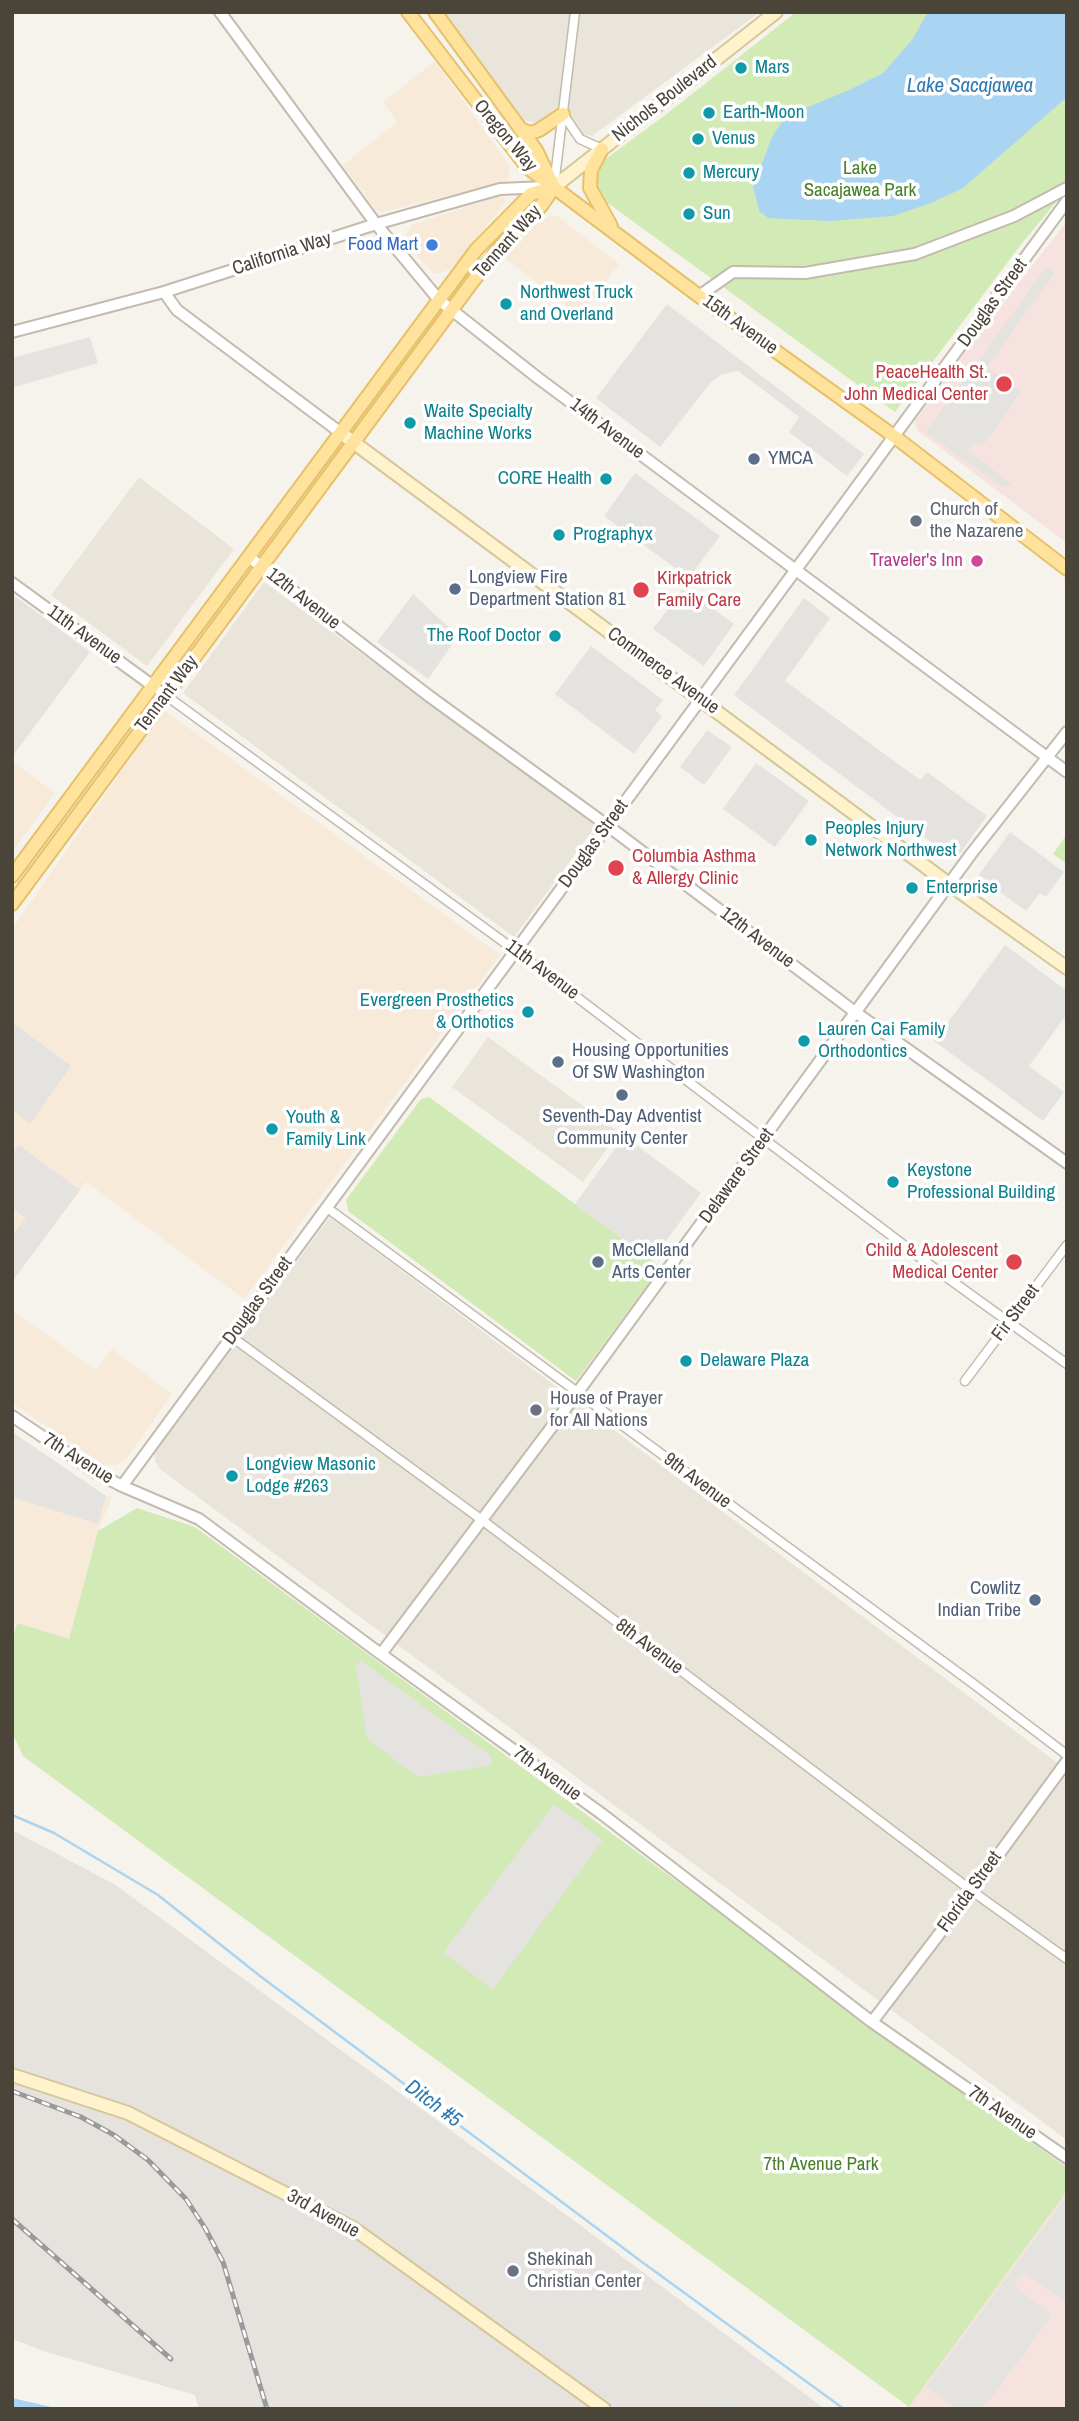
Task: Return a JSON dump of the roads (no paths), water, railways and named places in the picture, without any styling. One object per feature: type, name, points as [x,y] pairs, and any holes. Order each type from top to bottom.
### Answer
[{"type":"main road","name":"Oregon Way","points":[[408,12],[527,167],[554,187]]},
{"type":"main road","name":"Oregon Way","points":[[435,12],[536,150],[554,187]]},
{"type":"main road","name":"Nichols Boulevard","points":[[554,187],[776,12]]},
{"type":"main road","points":[[520,129],[531,133],[563,114]]},
{"type":"main road","points":[[601,149],[591,170],[590,188],[615,232]]},
{"type":"main road","name":"15th Avenue","points":[[554,187],[699,296],[895,436],[1067,569]]},
{"type":"main road","name":"Tennant Way","points":[[12,876],[476,250],[531,194],[554,187]]},
{"type":"main road","name":"Tennant Way","points":[[12,904],[494,254],[541,206],[554,187]]},
{"type":"main road","name":"Commerce Avenue","points":[[341,433],[949,884],[1067,968]]},
{"type":"main road","name":"3rd Avenue","points":[[12,2075],[128,2113],[353,2228],[604,2409]]},
{"type":"street","name":"14th Avenue","points":[[220,12],[376,224],[439,300],[521,365],[1067,772]]},
{"type":"street","points":[[554,187],[575,12]]},
{"type":"street","points":[[563,114],[580,139],[601,149]]},
{"type":"street","name":"California Way","points":[[12,332],[164,292],[376,224],[500,188],[554,187]]},
{"type":"street","points":[[699,296],[733,272],[805,273],[915,254],[1014,216],[1067,188]]},
{"type":"street","name":"Douglas Street","points":[[122,1486],[1067,201]]},
{"type":"street","name":"Commerce Avenue","points":[[164,292],[177,310],[341,433]]},
{"type":"street","name":"12th Avenue","points":[[249,557],[429,695],[855,1012],[1067,1163]]},
{"type":"street","name":"11th Avenue","points":[[12,583],[516,951],[938,1270],[1067,1364]]},
{"type":"street","name":"Delaware Street","points":[[381,1654],[578,1392],[949,884],[1067,732]]},
{"type":"street","name":"9th Avenue","points":[[327,1207],[1067,1755]]},
{"type":"street","name":"Fir Street","points":[[965,1381],[1067,1245]]},
{"type":"street","name":"8th Avenue","points":[[232,1337],[482,1520],[972,1891],[1067,1959]]},
{"type":"street","name":"7th Avenue","points":[[12,1416],[94,1472],[199,1519],[602,1814],[872,2022],[1067,2158]]},
{"type":"street","name":"Florida Street","points":[[872,2022],[1067,1761]]},
{"type":"water","name":"Lake Sacajawea","points":[[928,12],[1067,12],[1067,97],[963,188],[931,203],[893,216],[829,221],[768,218],[760,213],[753,187],[772,137],[786,116],[883,73],[912,40]]},
{"type":"water","points":[[12,2398],[60,2409],[12,2409]]},
{"type":"waterway","name":"Ditch #5","points":[[12,1815],[54,1833],[158,1895],[260,1976],[642,2262],[844,2409]]},
{"type":"railway","points":[[12,2091],[81,2117],[114,2135],[148,2160],[186,2199],[223,2262],[267,2409]]},
{"type":"railway","points":[[12,2219],[171,2359]]},
{"type":"place","name":"Mars","points":[[741,68]]},
{"type":"place","name":"Earth-Moon","points":[[709,113]]},
{"type":"place","name":"Venus","points":[[698,139]]},
{"type":"place","name":"Mercury","points":[[689,173]]},
{"type":"place","name":"Sun","points":[[689,214]]},
{"type":"place","name":"Food Mart","points":[[432,245]]},
{"type":"place","name":"Northwest Truck and Overland","points":[[506,304]]},
{"type":"place","name":"PeaceHealth St. John Medical Center","points":[[1004,384]]},
{"type":"place","name":"Waite Specialty Machine Works","points":[[410,423]]},
{"type":"place","name":"YMCA","points":[[754,459]]},
{"type":"place","name":"CORE Health","points":[[606,479]]},
{"type":"place","name":"Church of the Nazarene","points":[[916,521]]},
{"type":"place","name":"Prographyx","points":[[559,535]]},
{"type":"place","name":"Traveler's Inn","points":[[977,561]]},
{"type":"place","name":"Longview Fire Department Station 81","points":[[455,589]]},
{"type":"place","name":"Kirkpatrick Family Care","points":[[641,590]]},
{"type":"place","name":"The Roof Doctor","points":[[555,636]]},
{"type":"place","name":"Peoples Injury Network Northwest","points":[[811,840]]},
{"type":"place","name":"Columbia Asthma & Allergy Clinic","points":[[616,868]]},
{"type":"place","name":"Enterprise","points":[[912,888]]},
{"type":"place","name":"Evergreen Prosthetics & Orthotics","points":[[528,1012]]},
{"type":"place","name":"Lauren Cai Family Orthodontics","points":[[804,1041]]},
{"type":"place","name":"Housing Opportunities Of SW Washington","points":[[558,1062]]},
{"type":"place","name":"Seventh-Day Adventist Community Center","points":[[622,1095]]},
{"type":"place","name":"Youth & Family Link","points":[[272,1129]]},
{"type":"place","name":"Keystone Professional Building","points":[[893,1182]]},
{"type":"place","name":"McClelland Arts Center","points":[[598,1262]]},
{"type":"place","name":"Child & Adolescent Medical Center","points":[[1014,1262]]},
{"type":"place","name":"Delaware Plaza","points":[[686,1361]]},
{"type":"place","name":"House of Prayer for All Nations","points":[[536,1410]]},
{"type":"place","name":"Longview Masonic Lodge #263","points":[[232,1476]]},
{"type":"place","name":"Cowlitz Indian Tribe","points":[[1035,1600]]},
{"type":"place","name":"Shekinah Christian Center","points":[[513,2271]]},
{"type":"park label","name":"Lake Sacajawea Park","points":[[860,180]]},
{"type":"park label","name":"7th Avenue Park","points":[[821,2165]]}]
